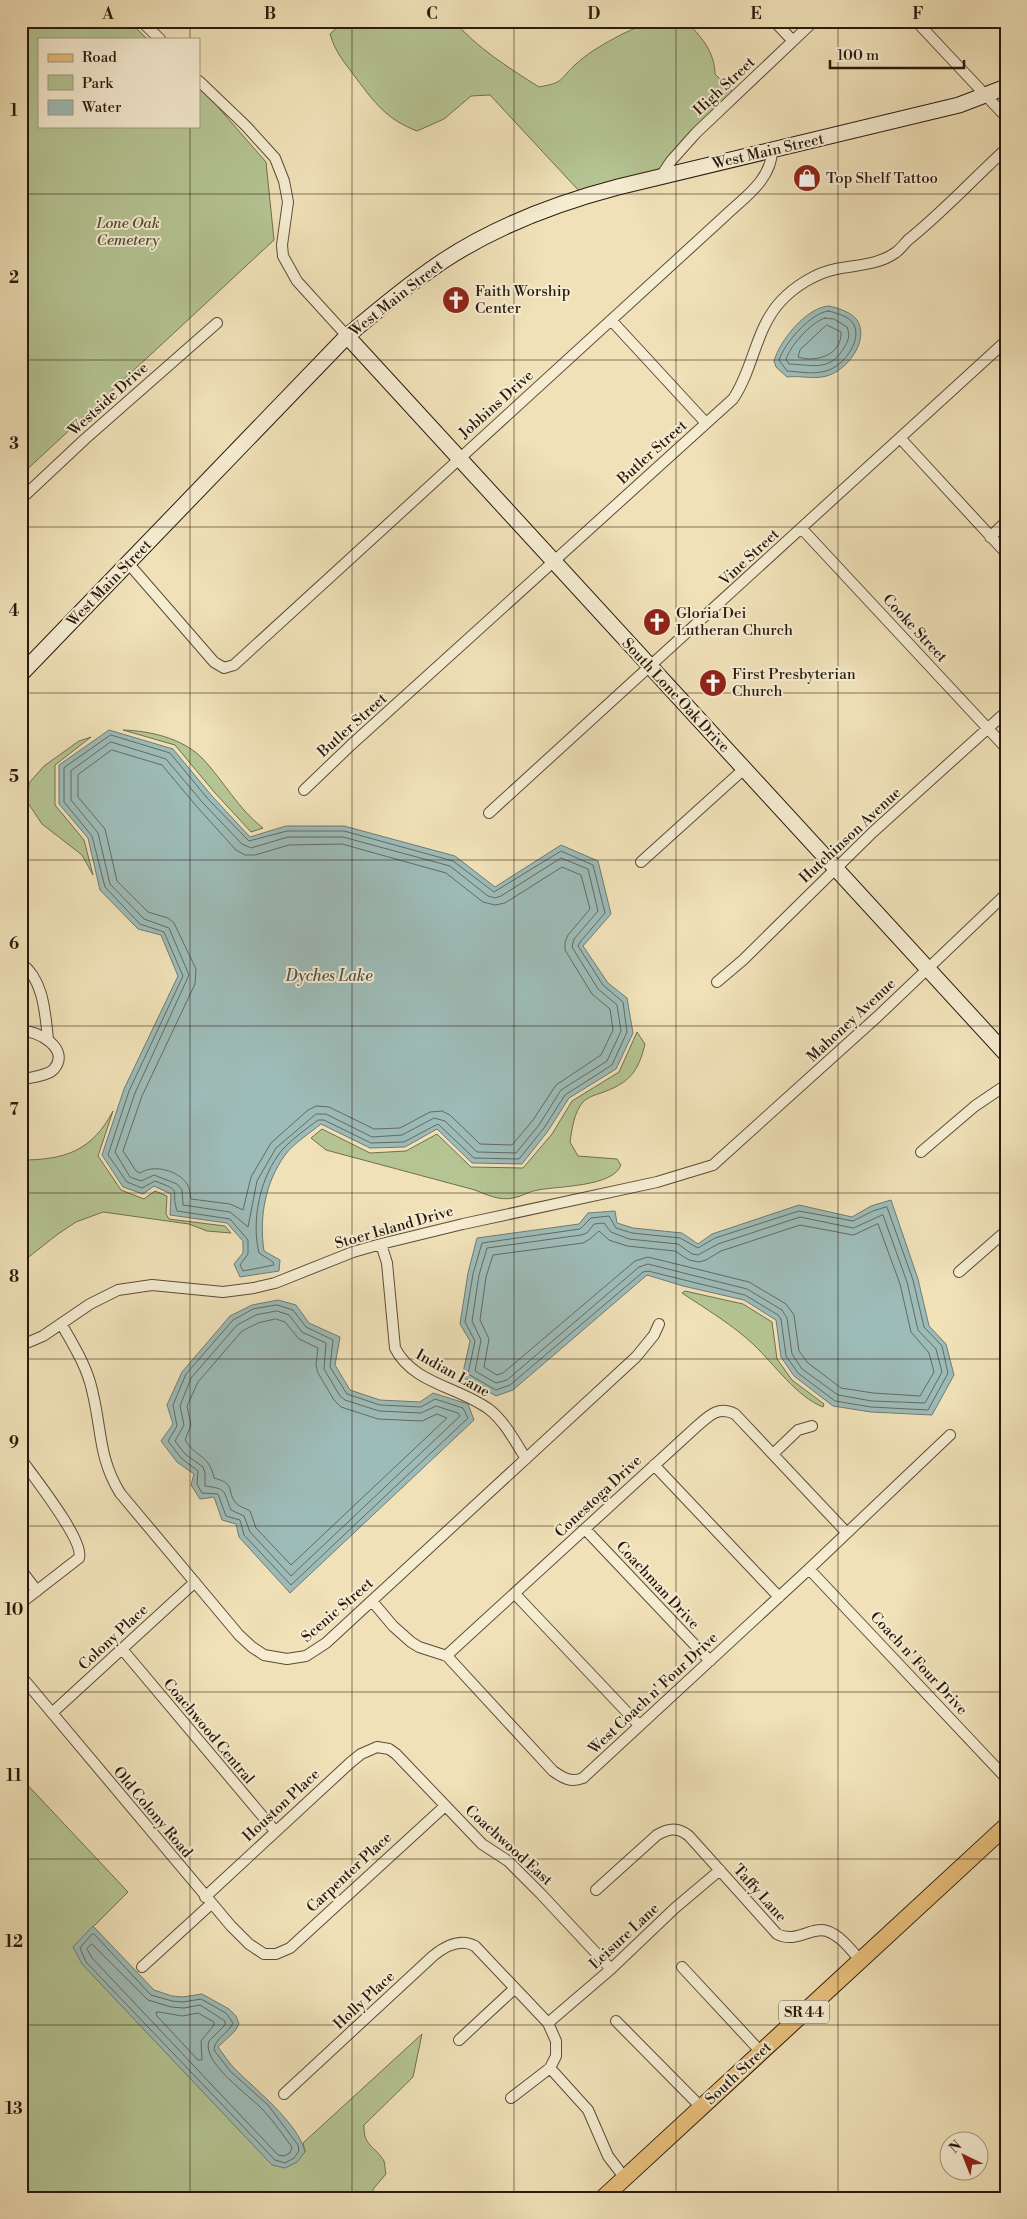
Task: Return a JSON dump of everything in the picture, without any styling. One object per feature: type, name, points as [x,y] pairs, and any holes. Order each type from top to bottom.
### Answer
[{"type":"main road","name":"West Main Street","points":[[21,674],[347,336],[391,298],[444,260],[491,234],[544,210],[575,199],[661,176],[959,104],[1006,87]]},
{"type":"main road","name":"South Lone Oak Drive","points":[[347,336],[1006,1054]]},
{"type":"main road","name":"South Street","points":[[607,2196],[624,2178],[1006,1826]]},
{"type":"street","points":[[141,21],[159,38]]},
{"type":"street","points":[[774,21],[793,41]]},
{"type":"street","name":"High Street","points":[[661,176],[671,161],[696,133],[814,21]]},
{"type":"street","points":[[916,21],[1006,117]]},
{"type":"street","points":[[200,81],[246,126],[275,158],[284,181],[288,202],[282,245],[284,256],[297,281],[347,336]]},
{"type":"street","name":"Butler Street","points":[[304,790],[358,738],[734,399],[739,392],[763,328],[774,309],[783,299],[794,289],[822,274],[835,269],[874,262],[897,252],[1006,149]]},
{"type":"street","name":"Jobbins Drive","points":[[128,563],[214,662],[224,668],[234,665],[764,179],[772,158],[772,150]]},
{"type":"street","points":[[611,320],[706,424]]},
{"type":"street","name":"Westside Drive","points":[[21,499],[169,364],[217,323]]},
{"type":"street","name":"Vine Street","points":[[489,813],[1006,342]]},
{"type":"street","points":[[901,439],[1006,553]]},
{"type":"street","points":[[990,537],[1006,522]]},
{"type":"street","name":"Cooke Street","points":[[802,529],[1006,748]]},
{"type":"street","name":"Hutchinson Avenue","points":[[717,982],[743,960],[835,869],[1006,712]]},
{"type":"street","points":[[641,862],[744,769]]},
{"type":"street","name":"Mahoney Avenue","points":[[713,1165],[877,1017],[1006,894]]},
{"type":"street","points":[[21,964],[33,974],[37,981],[45,1014],[48,1039]]},
{"type":"street","points":[[21,1031],[32,1031],[48,1039],[55,1047],[57,1055],[56,1067],[50,1072],[21,1080]]},
{"type":"street","points":[[921,1152],[975,1106],[1006,1085]]},
{"type":"street","name":"Stoer Island Drive","points":[[21,1344],[29,1342],[62,1325],[90,1304],[107,1295],[129,1287],[152,1285],[223,1292],[254,1288],[275,1283],[353,1252],[381,1244],[463,1224],[657,1182],[713,1165]]},
{"type":"street","points":[[959,1272],[1006,1231]]},
{"type":"street","name":"Indian Lane","points":[[381,1244],[386,1263],[395,1348],[399,1358],[416,1372],[457,1391],[491,1411],[526,1459]]},
{"type":"street","name":"Scenic Street","points":[[62,1325],[77,1352],[89,1380],[95,1404],[102,1454],[112,1480],[120,1493],[239,1635],[264,1655],[281,1659],[296,1659],[316,1650],[526,1459],[636,1357],[654,1335],[659,1324]]},
{"type":"street","name":"Conestoga Drive","points":[[446,1656],[712,1413],[721,1410],[735,1414],[847,1533]]},
{"type":"street","points":[[773,1454],[798,1430],[812,1426]]},
{"type":"street","name":"West Coach n' Four Drive","points":[[372,1601],[393,1626],[411,1642],[446,1656],[554,1771],[564,1778],[572,1780],[583,1778],[639,1724],[809,1569],[950,1435]]},
{"type":"street","points":[[21,1459],[70,1528],[79,1548],[79,1558],[21,1603]]},
{"type":"street","points":[[654,1465],[779,1597]]},
{"type":"street","name":"Coachman Drive","points":[[585,1529],[710,1661]]},
{"type":"street","name":"Coach n' Four Drive","points":[[809,1569],[1006,1778]]},
{"type":"street","points":[[21,1570],[37,1591]]},
{"type":"street","name":"Colony Place","points":[[52,1713],[195,1582]]},
{"type":"street","points":[[515,1594],[639,1724]]},
{"type":"street","name":"Coachwood Central","points":[[122,1649],[275,1832]]},
{"type":"street","name":"Old Colony Road","points":[[21,1676],[208,1900],[249,1944],[259,1952],[271,1954]]},
{"type":"street","name":"Houston Place","points":[[142,1967],[275,1832],[361,1754],[369,1749],[384,1747]]},
{"type":"street","name":"Coachwood East","points":[[384,1747],[396,1754],[411,1768],[482,1844],[508,1861],[611,1969]]},
{"type":"street","name":"Carpenter Place","points":[[271,1954],[290,1948],[445,1806]]},
{"type":"street","name":"Taffy Lane","points":[[596,1890],[657,1835],[673,1829],[689,1836],[777,1934],[790,1938],[813,1932],[829,1932],[837,1936],[860,1960]]},
{"type":"street","name":"Leisure Lane","points":[[548,2023],[611,1969],[675,1908],[720,1870]]},
{"type":"street","name":"Holly Place","points":[[284,2094],[433,1956],[451,1944],[472,1944],[514,1989]]},
{"type":"street","points":[[682,1967],[760,2052]]},
{"type":"street","points":[[459,2040],[514,1989],[548,2023],[553,2032],[557,2049],[556,2056],[550,2068],[511,2098]]},
{"type":"street","points":[[616,2021],[701,2107]]},
{"type":"street","points":[[550,2068],[588,2110],[608,2156],[624,2178]]},
{"type":"green space","name":"Lone Oak Cemetery","points":[[21,21],[129,21],[146,38],[38,38],[38,128],[200,128],[200,89],[266,162],[274,240],[21,475]]},
{"type":"green space","points":[[344,21],[454,21],[483,49],[539,87],[558,82],[583,58],[603,44],[626,32],[658,21],[685,21],[696,32],[710,52],[715,74],[738,97],[666,170],[580,192],[490,95],[471,96],[444,119],[417,131],[389,116],[369,95],[344,62],[335,46],[330,34]]},
{"type":"green space","points":[[123,730],[155,734],[185,745],[194,751],[210,767],[246,812],[263,828],[251,832],[175,745]]},
{"type":"green space","points":[[91,737],[55,765],[55,805],[84,840],[93,875],[82,855],[42,824],[28,803],[29,783],[44,766],[79,741]]},
{"type":"green space","points":[[637,1032],[645,1044],[639,1062],[631,1076],[619,1085],[585,1100],[577,1111],[574,1121],[570,1142],[578,1156],[617,1159],[621,1165],[616,1172],[596,1182],[535,1191],[508,1199],[498,1198],[475,1190],[326,1150],[311,1138],[322,1129],[370,1153],[406,1151],[437,1134],[471,1167],[523,1168],[552,1134],[572,1101],[619,1072]]},
{"type":"green space","points":[[113,1111],[98,1156],[121,1190],[144,1199],[155,1191],[167,1196],[166,1214],[169,1219],[225,1226],[231,1233],[207,1231],[189,1224],[103,1212],[76,1222],[21,1263],[21,1160],[51,1158],[76,1150],[96,1136]]},
{"type":"green space","points":[[685,1291],[743,1304],[772,1322],[777,1359],[792,1380],[824,1404],[823,1407],[804,1396],[754,1345],[682,1293]]},
{"type":"green space","points":[[21,1778],[128,1892],[73,1947],[305,2152],[303,2143],[422,2034],[413,2077],[364,2125],[365,2137],[384,2161],[386,2174],[374,2188],[369,2198],[21,2198]]},
{"type":"water","points":[[829,306],[848,313],[857,320],[861,335],[856,351],[845,365],[832,374],[821,377],[787,377],[776,367],[774,361],[782,344],[804,318],[812,312]]},
{"type":"water","name":"Dyches Lake","points":[[109,730],[173,749],[212,796],[250,837],[286,826],[344,826],[455,856],[495,887],[561,845],[598,861],[611,914],[583,946],[608,983],[627,998],[633,1033],[616,1069],[569,1098],[548,1131],[522,1164],[472,1163],[437,1129],[405,1147],[370,1148],[321,1124],[297,1142],[285,1155],[268,1189],[262,1226],[264,1251],[280,1260],[279,1271],[240,1277],[234,1264],[243,1253],[243,1241],[227,1223],[170,1215],[171,1194],[154,1186],[143,1194],[123,1187],[102,1155],[124,1089],[178,976],[161,935],[138,929],[100,890],[88,838],[59,804],[59,765]]},
{"type":"water","points":[[891,1200],[918,1279],[929,1326],[946,1344],[954,1375],[932,1415],[871,1412],[833,1406],[794,1376],[781,1357],[776,1320],[744,1300],[683,1286],[647,1275],[513,1390],[496,1396],[462,1377],[470,1341],[460,1324],[468,1273],[477,1238],[579,1224],[588,1213],[615,1211],[617,1223],[633,1228],[682,1233],[698,1244],[712,1234],[799,1205],[852,1217],[871,1206]]},
{"type":"water","points":[[278,1300],[296,1305],[309,1323],[340,1337],[335,1365],[350,1390],[380,1400],[420,1402],[433,1393],[468,1404],[474,1420],[290,1593],[239,1537],[236,1524],[222,1520],[214,1497],[200,1499],[191,1485],[194,1474],[177,1462],[161,1441],[173,1424],[167,1405],[182,1372],[230,1316],[252,1305]]},
{"type":"water","points":[[93,1926],[154,1990],[172,1996],[183,1997],[202,1994],[229,2009],[236,2016],[239,2024],[235,2031],[218,2047],[233,2067],[275,2108],[294,2130],[305,2152],[297,2162],[285,2168],[272,2165],[82,1964],[73,1947]]},
{"type":"place","name":"Top Shelf Tattoo","points":[[807,178]]},
{"type":"place","name":"Faith Worship Center","points":[[456,300]]},
{"type":"place","name":"Gloria Dei Lutheran Church","points":[[657,622]]},
{"type":"place","name":"First Presbyterian Church","points":[[713,683]]}]
